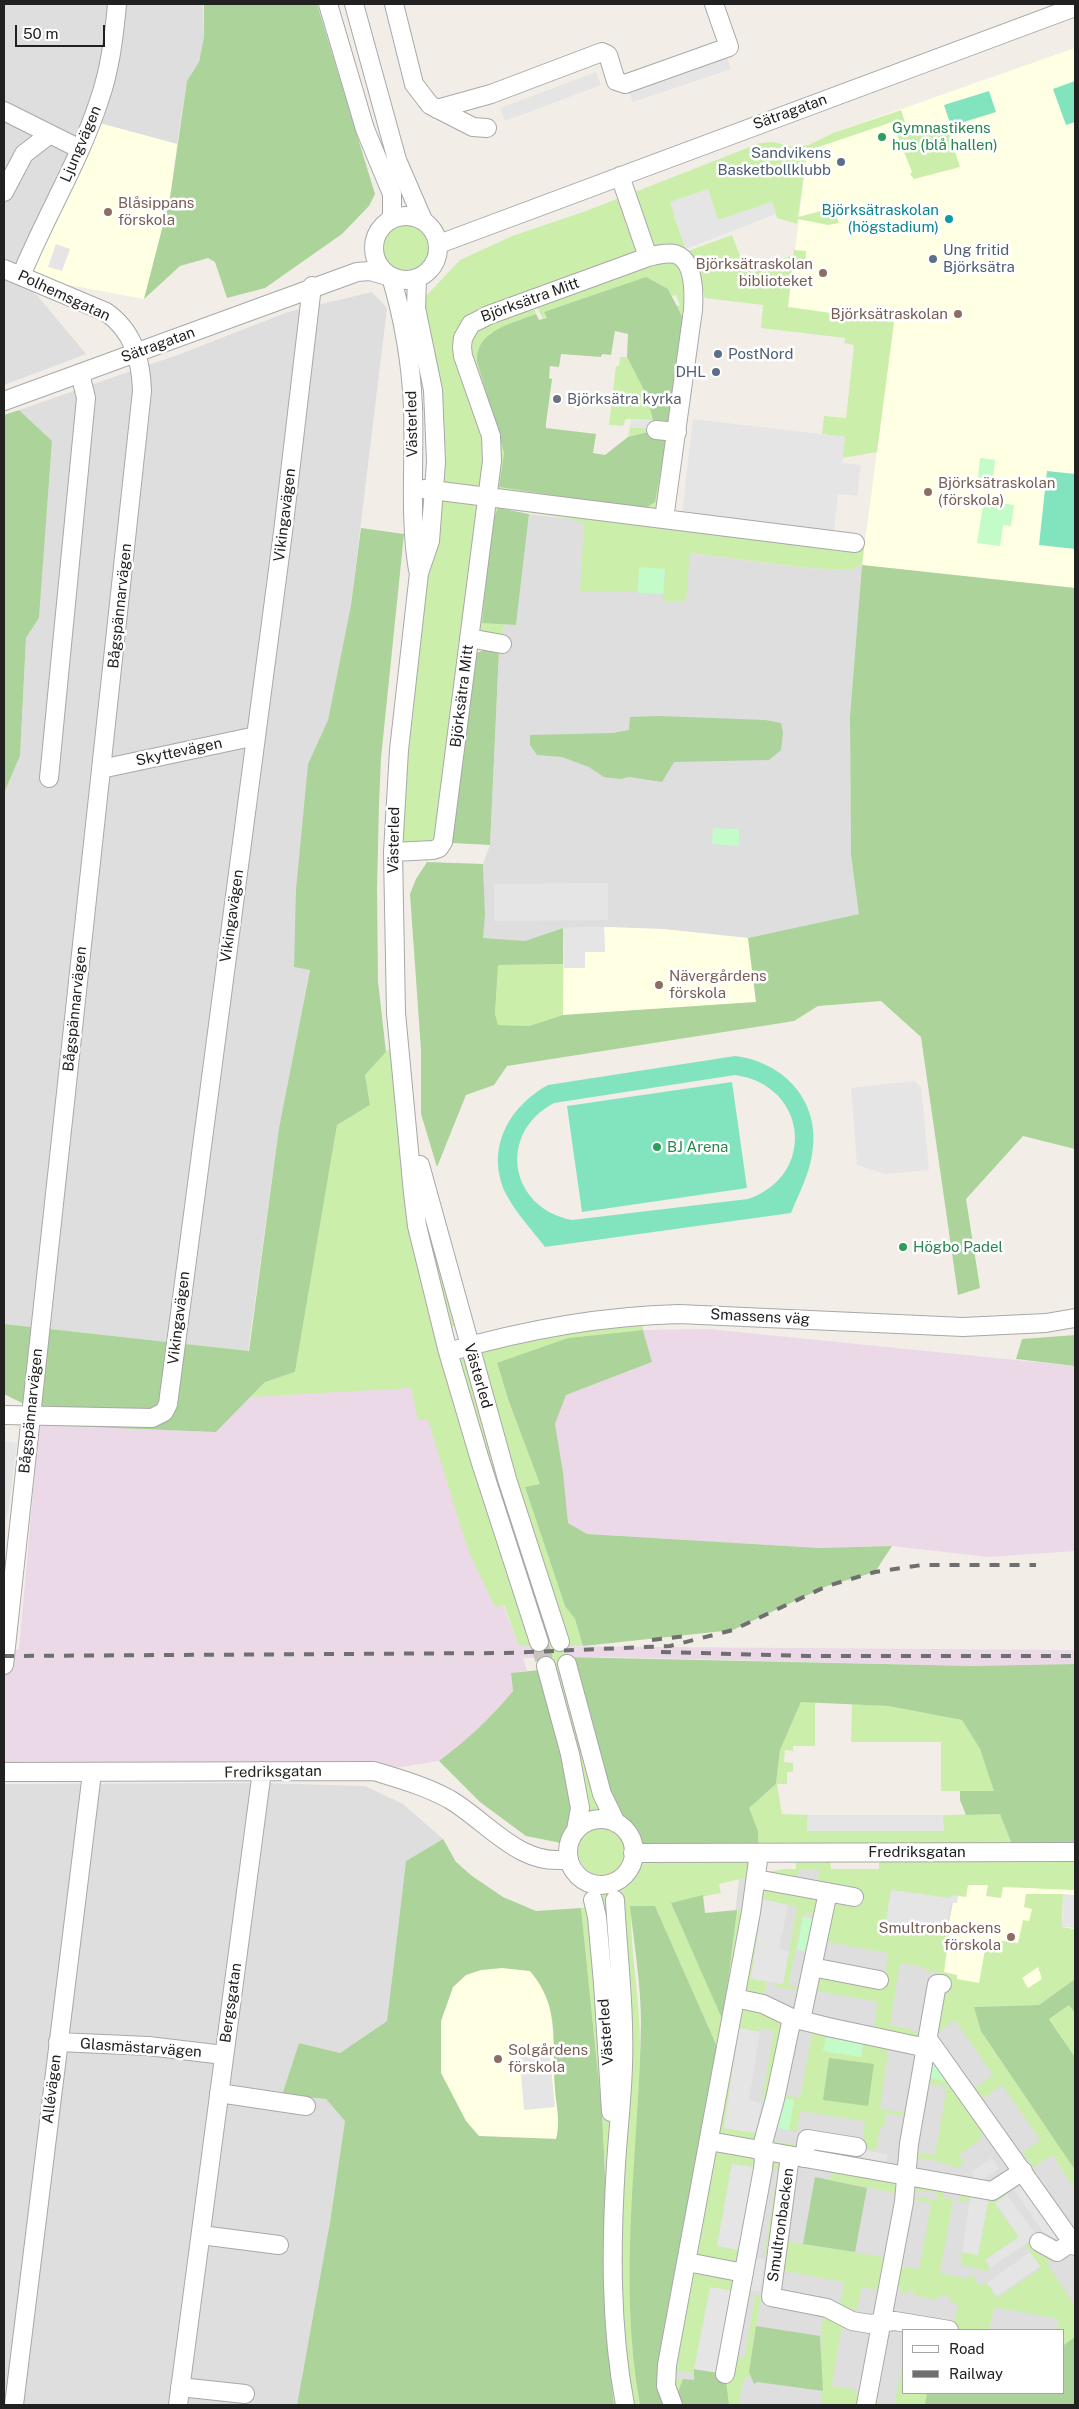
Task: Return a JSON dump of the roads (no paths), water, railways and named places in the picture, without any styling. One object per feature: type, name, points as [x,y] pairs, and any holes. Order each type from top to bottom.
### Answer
[{"type":"street","name":"Ljungvägen","points":[[21,276],[80,150],[99,101],[107,76],[117,4]]},
{"type":"street","points":[[328,4],[365,128],[392,194],[392,218]]},
{"type":"street","points":[[354,4],[397,160],[423,220]]},
{"type":"street","points":[[394,4],[414,84],[430,105],[474,127],[487,128]]},
{"type":"street","points":[[437,109],[491,94],[602,52],[608,55],[616,81],[624,84],[729,47],[714,4]]},
{"type":"street","name":"Sätragatan","points":[[438,250],[620,176],[1075,7]]},
{"type":"street","points":[[4,111],[80,150]]},
{"type":"street","points":[[4,192],[24,154],[50,134]]},
{"type":"street","points":[[620,176],[648,257]]},
{"type":"street","points":[[413,216],[423,220],[434,230],[438,250],[430,271],[417,279],[407,280],[391,277],[381,269],[374,252],[378,232],[392,218],[413,216]]},
{"type":"street","name":"Sätragatan","points":[[312,286],[374,252]]},
{"type":"street","name":"Björksätra Mitt","points":[[393,852],[433,850],[438,848],[443,842],[492,446],[488,427],[463,356],[463,338],[476,320],[648,257],[677,255],[687,266],[692,278],[693,310],[664,519]]},
{"type":"street","name":"Polhemsgatan","points":[[4,269],[106,312],[119,322],[138,352]]},
{"type":"street","name":"Sätragatan","points":[[4,401],[257,309],[312,286],[365,270],[391,277]]},
{"type":"street","name":"Västerled","points":[[391,277],[407,336],[410,364],[413,408],[413,538],[419,573]]},
{"type":"street","name":"Västerled","points":[[417,279],[416,308],[433,390],[436,462],[430,541],[419,573],[399,750],[393,852],[396,1013],[418,1226],[448,1352],[480,1460],[539,1642]]},
{"type":"street","name":"Vikingavägen","points":[[4,1415],[152,1418],[164,1412],[168,1404],[283,532],[312,286]]},
{"type":"street","name":"Bågspännarvägen","points":[[4,1665],[142,402],[142,374],[138,352]]},
{"type":"street","points":[[49,778],[86,398],[80,373]]},
{"type":"street","points":[[656,430],[677,432]]},
{"type":"street","points":[[413,488],[855,543]]},
{"type":"street","points":[[469,638],[502,644]]},
{"type":"street","name":"Skyttevägen","points":[[102,769],[256,736]]},
{"type":"street","name":"Västerled","points":[[405,1108],[428,1200],[507,1479],[560,1642]]},
{"type":"street","name":"Smassens väg","points":[[448,1352],[539,1329],[642,1315],[679,1314],[963,1327],[1046,1323],[1075,1318]]},
{"type":"street","points":[[546,1666],[570,1754],[580,1808],[576,1830],[569,1845],[568,1856],[576,1873],[584,1880],[604,1885],[618,1880],[628,1870],[632,1858],[629,1835],[616,1823],[602,1794],[567,1664]]},
{"type":"street","name":"Bergsgatan","points":[[178,2405],[262,1771]]},
{"type":"street","name":"Fredriksgatan","points":[[4,1772],[374,1771],[410,1781],[451,1800],[509,1844],[538,1858],[556,1862],[568,1856]]},
{"type":"street","name":"Allévägen","points":[[14,2405],[92,1772]]},
{"type":"street","points":[[576,1830],[594,1820],[616,1823]]},
{"type":"street","name":"Fredriksgatan","points":[[632,1858],[722,1858],[759,1853],[1075,1852]]},
{"type":"street","points":[[673,2405],[666,2386],[667,2365],[735,1998],[759,1853]]},
{"type":"street","points":[[756,1879],[854,1897]]},
{"type":"street","name":"Västerled","points":[[584,1880],[597,1917],[616,2165]]},
{"type":"street","name":"Västerled","points":[[618,1880],[615,1898],[622,1982],[624,2045],[616,2165],[614,2305],[625,2405]]},
{"type":"street","name":"Smultronbacken","points":[[725,2374],[763,2170],[764,2159],[761,2150],[812,1967],[828,1892]]},
{"type":"street","points":[[812,1967],[879,1980]]},
{"type":"street","points":[[866,2405],[904,2202],[909,2144],[937,1984],[942,1984]]},
{"type":"street","points":[[735,1998],[763,2004],[797,2019],[861,2036],[928,2044],[1023,2170],[1074,2244],[1056,2252],[1039,2242]]},
{"type":"street","name":"Glasmästarvägen","points":[[58,2042],[148,2046],[224,2055]]},
{"type":"street","points":[[219,2093],[306,2106]]},
{"type":"street","name":"Smultronbacken","points":[[857,2147],[807,2138],[797,2157],[770,2297],[827,2308],[852,2321],[870,2324],[895,2321],[943,2329]]},
{"type":"street","name":"Smultronbacken","points":[[709,2141],[992,2191],[1023,2170]]},
{"type":"street","points":[[201,2234],[279,2246]]},
{"type":"street","name":"Smultronbacken","points":[[687,2262],[744,2273]]},
{"type":"street","points":[[180,2387],[245,2394]]},
{"type":"tunnel","points":[[539,1642],[546,1666]]},
{"type":"railway","points":[[4,1656],[506,1653],[670,1646],[733,1630],[827,1586],[875,1572],[922,1565],[1036,1565]]},
{"type":"railway","points":[[652,1640],[686,1636]]},
{"type":"railway","points":[[661,1652],[807,1656],[1075,1656]]},
{"type":"place","name":"Gymnastikens hus (blå hallen)","points":[[882,137]]},
{"type":"place","name":"Sandvikens Basketbollklubb","points":[[841,162]]},
{"type":"place","name":"Blåsippans förskola","points":[[108,212]]},
{"type":"place","name":"Björksätraskolan (högstadium)","points":[[949,219]]},
{"type":"place","name":"Ung fritid Björksätra","points":[[933,259]]},
{"type":"place","name":"Björksätraskolan biblioteket","points":[[823,273]]},
{"type":"place","name":"Björksätraskolan","points":[[958,314]]},
{"type":"place","name":"PostNord","points":[[718,354]]},
{"type":"place","name":"DHL","points":[[716,372]]},
{"type":"place","name":"Björksätra kyrka","points":[[557,399]]},
{"type":"place","name":"Björksätraskolan (förskola)","points":[[928,492]]},
{"type":"place","name":"Nävergårdens förskola","points":[[659,985]]},
{"type":"place","name":"BJ Arena","points":[[657,1147]]},
{"type":"place","name":"Högbo Padel","points":[[903,1247]]},
{"type":"place","name":"Smultronbackens förskola","points":[[1011,1937]]},
{"type":"place","name":"Solgårdens förskola","points":[[498,2059]]}]
